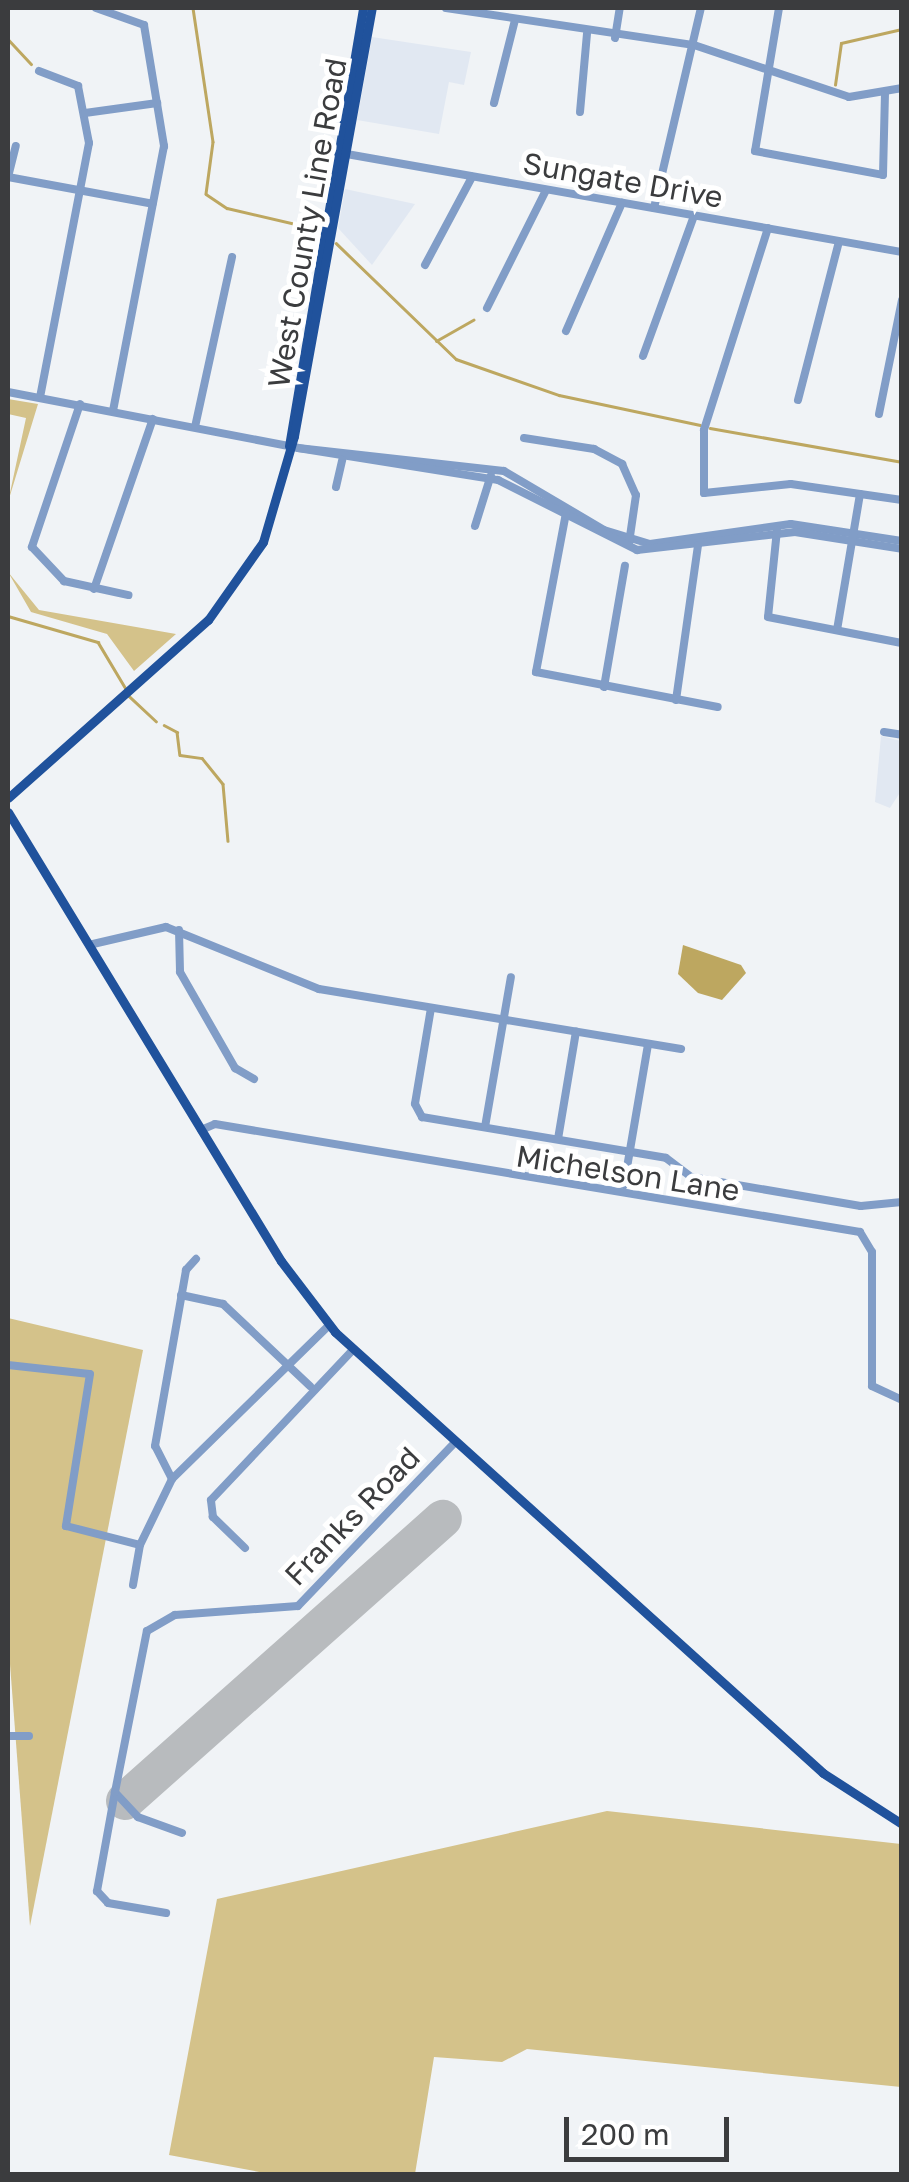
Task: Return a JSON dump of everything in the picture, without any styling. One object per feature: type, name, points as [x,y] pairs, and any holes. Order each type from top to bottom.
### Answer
[{"type":"main road","name":"West County Line Road","points":[[8,798],[139,681],[246,572],[278,505],[294,447],[364,8]]},
{"type":"main road","name":"West County Line Road","points":[[341,153],[372,8]]},
{"type":"main road","points":[[8,812],[94,944],[201,1130],[329,1325],[823,1774],[902,1824]]},
{"type":"street","points":[[96,8],[144,25],[164,146],[114,411]]},
{"type":"street","points":[[446,8],[615,38],[693,45],[769,74],[849,98],[902,88]]},
{"type":"street","points":[[494,103],[512,8]]},
{"type":"street","points":[[615,38],[620,8]]},
{"type":"street","points":[[654,208],[701,8]]},
{"type":"street","points":[[779,8],[756,151],[884,175],[885,93]]},
{"type":"street","points":[[580,112],[588,33]]},
{"type":"street","points":[[39,70],[75,82],[85,113],[89,150],[40,396]]},
{"type":"street","points":[[85,113],[157,103]]},
{"type":"street","points":[[16,146],[8,177],[154,204]]},
{"type":"street","name":"Sungate Drive","points":[[341,153],[902,252]]},
{"type":"street","points":[[424,265],[472,177]]},
{"type":"street","points":[[487,308],[546,190]]},
{"type":"street","points":[[566,331],[622,203]]},
{"type":"street","points":[[643,356],[694,216]]},
{"type":"street","points":[[768,228],[707,420],[706,496],[791,484],[902,500]]},
{"type":"street","points":[[798,400],[839,242]]},
{"type":"street","points":[[194,427],[232,257]]},
{"type":"street","points":[[880,414],[902,300]]},
{"type":"street","points":[[8,392],[294,447],[491,474],[629,544],[698,546],[777,530],[902,541]]},
{"type":"street","points":[[80,404],[32,547],[58,578],[128,595]]},
{"type":"street","points":[[94,589],[153,418]]},
{"type":"street","points":[[524,438],[594,449],[626,470],[636,495],[629,544]]},
{"type":"street","points":[[294,447],[342,460],[491,474]]},
{"type":"street","points":[[336,488],[342,460]]},
{"type":"street","points":[[626,470],[636,463]]},
{"type":"street","points":[[476,526],[491,474]]},
{"type":"street","points":[[837,630],[860,494]]},
{"type":"street","points":[[567,513],[536,672],[718,707]]},
{"type":"street","points":[[777,530],[768,618],[902,643]]},
{"type":"street","points":[[853,537],[902,549]]},
{"type":"street","points":[[676,700],[698,546]]},
{"type":"street","points":[[604,687],[625,566]]},
{"type":"street","points":[[884,732],[902,736]]},
{"type":"street","points":[[94,944],[146,928],[180,930],[319,989],[681,1049]]},
{"type":"street","points":[[180,930],[180,972],[235,1068],[254,1079]]},
{"type":"street","points":[[485,1126],[511,977]]},
{"type":"street","points":[[431,1008],[415,1114],[666,1158],[691,1177],[861,1206],[902,1202]]},
{"type":"street","points":[[558,1139],[576,1032]]},
{"type":"street","points":[[624,1185],[648,1044]]},
{"type":"street","name":"Michelson Lane","points":[[201,1130],[215,1124],[860,1232],[872,1252],[872,1386],[902,1400]]},
{"type":"street","points":[[172,1479],[155,1446],[181,1295],[196,1259]]},
{"type":"street","points":[[181,1295],[223,1304],[310,1386]]},
{"type":"street","points":[[134,1585],[140,1545],[172,1479],[329,1325]]},
{"type":"street","points":[[245,1548],[213,1517],[211,1500],[353,1350]]},
{"type":"street","points":[[8,1365],[90,1374],[66,1526],[140,1545]]},
{"type":"street","name":"Franks Road","points":[[166,1913],[108,1903],[98,1891],[151,1626],[298,1606],[455,1442]]},
{"type":"street","points":[[8,1736],[30,1736]]},
{"type":"street","points":[[115,1792],[147,1823],[182,1833]]},
{"type":"shaded area","points":[[372,37],[471,52],[464,85],[449,82],[439,134],[357,120]]},
{"type":"shaded area","points":[[345,189],[415,204],[372,265],[338,228]]},
{"type":"shaded area","points":[[8,399],[38,404],[8,502],[26,418],[8,414]]},
{"type":"shaded area","points":[[8,572],[39,610],[176,634],[134,671],[107,634],[31,612]]},
{"type":"shaded area","points":[[881,736],[901,741],[901,791],[890,808],[875,802]]},
{"type":"shaded area","points":[[683,945],[741,965],[746,973],[722,1000],[698,993],[678,974]]},
{"type":"shaded area","points":[[8,1318],[143,1350],[30,1926],[8,1638]]},
{"type":"shaded area","points":[[607,1811],[901,1844],[901,2087],[527,2049],[502,2062],[434,2057],[415,2174],[270,2174],[169,2155],[217,1899]]},
{"type":"waterway","points":[[193,8],[213,142],[206,194],[227,208],[317,229]]},
{"type":"waterway","points":[[835,85],[841,43],[902,29]]},
{"type":"waterway","points":[[8,39],[31,64]]},
{"type":"waterway","points":[[336,243],[456,359],[559,395],[700,425]]},
{"type":"waterway","points":[[436,341],[473,320]]},
{"type":"waterway","points":[[710,428],[902,462]]},
{"type":"waterway","points":[[8,616],[98,642],[126,689]]},
{"type":"waterway","points":[[129,696],[156,721]]},
{"type":"waterway","points":[[164,725],[177,732],[180,755],[202,758],[223,784],[228,841]]},
{"type":"runway","points":[[125,1801],[443,1519]]}]
